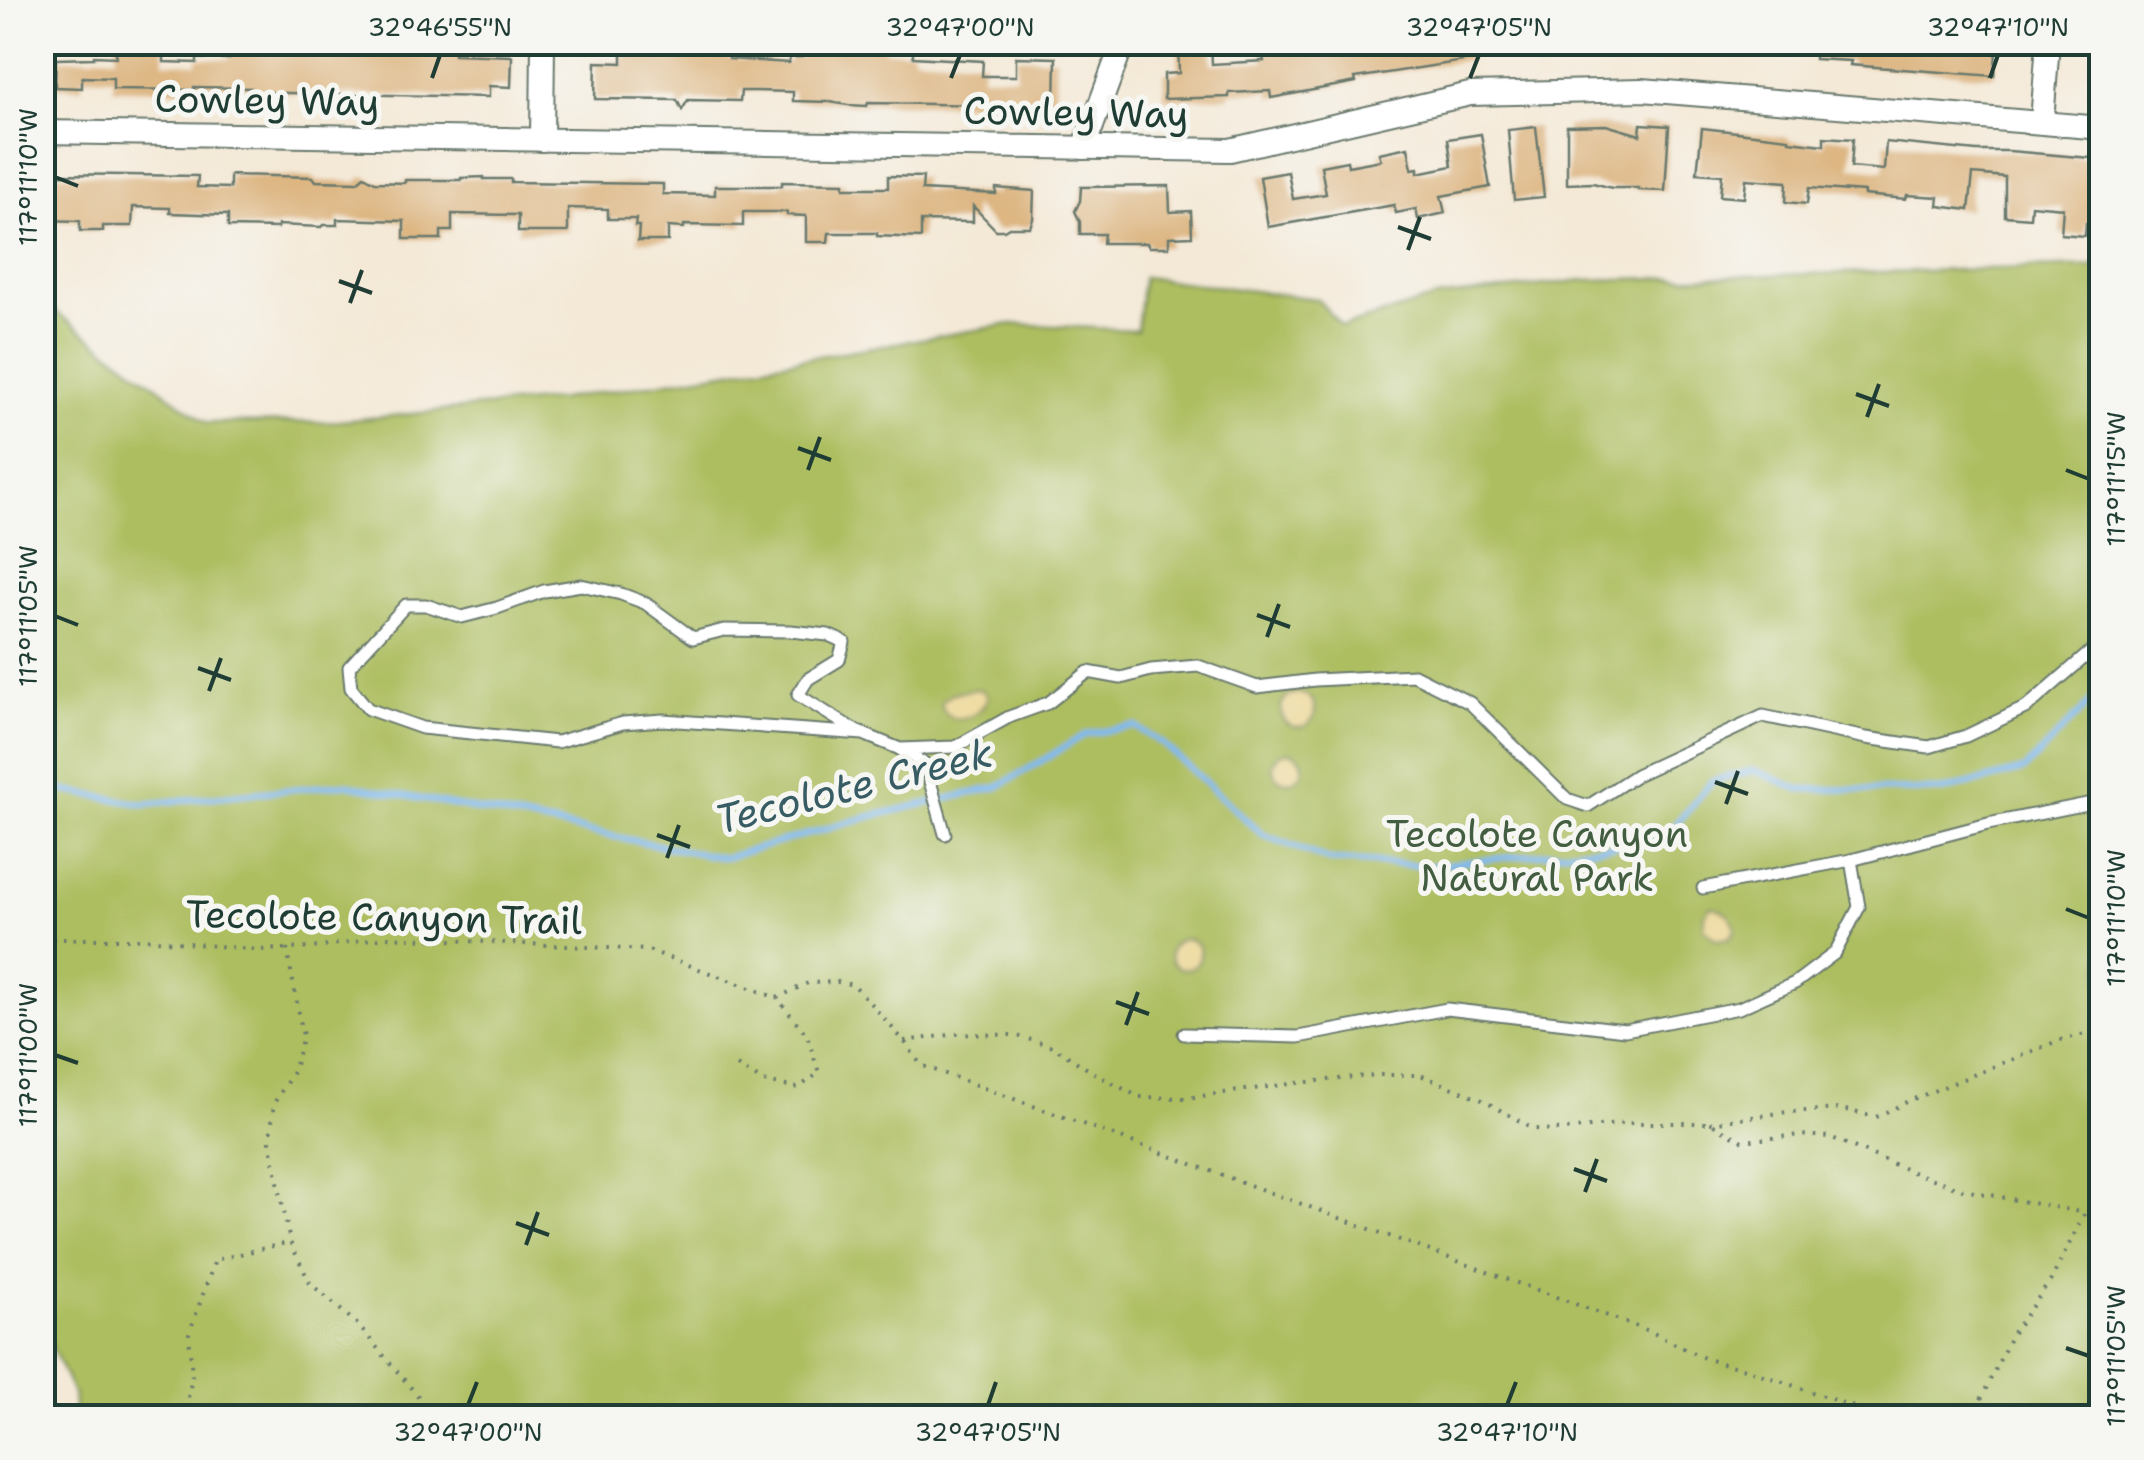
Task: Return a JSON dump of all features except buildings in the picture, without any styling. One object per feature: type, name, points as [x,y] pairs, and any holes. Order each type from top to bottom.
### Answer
[{"type":"street","points":[[542,140],[544,42]]},
{"type":"street","points":[[1084,148],[1123,42]]},
{"type":"street","points":[[2042,122],[2048,42]]},
{"type":"street","name":"Cowley Way","points":[[42,132],[1230,150],[1470,94],[1642,90],[2102,128]]},
{"type":"lane","points":[[864,734],[663,720],[623,723],[557,742],[422,728],[368,709],[351,688],[349,667],[406,606],[426,604],[462,616],[544,591],[581,585],[645,603],[693,638],[724,630],[828,635],[844,642],[839,660],[808,679],[798,694],[864,734],[925,764],[945,834]]},
{"type":"lane","points":[[900,749],[954,746],[1009,717],[1048,703],[1088,672],[1121,678],[1152,670],[1198,666],[1257,687],[1414,675],[1470,702],[1567,799],[1588,806],[1636,775],[1763,716],[1929,748],[2027,708],[2102,642]]},
{"type":"lane","points":[[1703,888],[1851,860],[1988,824],[2102,801]]},
{"type":"lane","points":[[1184,1034],[1298,1037],[1448,1009],[1626,1030],[1739,1008],[1795,983],[1835,953],[1860,908],[1851,860]]},
{"type":"path","name":"Tecolote Canyon Trail","points":[[42,939],[146,939],[258,950],[310,948],[387,937],[648,950],[777,998]]},
{"type":"path","points":[[287,949],[302,1036],[294,1072],[274,1103],[270,1141],[290,1242],[310,1283],[357,1324],[432,1418]]},
{"type":"path","points":[[737,1066],[764,1082],[798,1088],[819,1073],[806,1035],[777,998],[808,984],[854,985],[921,1065],[1648,1331],[1706,1359],[1749,1370],[1885,1418]]},
{"type":"path","points":[[904,1041],[956,1034],[1014,1036],[1052,1046],[1140,1096],[1187,1098],[1297,1082],[1420,1075],[1477,1097],[1534,1129],[1564,1130],[1626,1122],[1710,1124],[1787,1112],[1841,1109],[1876,1117],[2060,1040],[2102,1030]]},
{"type":"path","points":[[1710,1124],[1743,1142],[1800,1135],[1830,1137],[1964,1190],[2085,1213]]},
{"type":"path","points":[[1972,1418],[2012,1334],[2051,1280],[2085,1213],[2102,1194]]},
{"type":"path","points":[[184,1418],[192,1377],[189,1334],[214,1260],[290,1242]]},
{"type":"green space","name":"Tecolote Canyon Natural Park","points":[[2101,266],[2101,1417],[75,1417],[73,1394],[42,1324],[42,310],[54,311],[207,423],[330,422],[561,399],[1011,324],[1137,330],[1143,277],[1317,299],[1342,327],[1435,298],[1584,280]]},
{"type":"sand","points":[[976,689],[988,697],[984,705],[964,719],[949,717],[941,702],[953,693]]},
{"type":"sand","points":[[1298,693],[1310,698],[1315,710],[1310,722],[1298,727],[1286,722],[1281,710],[1286,698]]},
{"type":"sand","points":[[1288,752],[1299,756],[1303,767],[1299,778],[1288,782],[1277,778],[1273,767],[1277,756]]},
{"type":"sand","points":[[1710,907],[1731,918],[1735,931],[1729,938],[1716,940],[1704,928],[1704,915]]},
{"type":"sand","points":[[1185,939],[1196,943],[1200,954],[1196,965],[1185,969],[1174,965],[1170,954],[1174,943]]},
{"type":"waterway","name":"Tecolote Creek","points":[[42,787],[144,804],[344,784],[724,858],[868,817],[998,787],[1086,734],[1134,726],[1163,744],[1262,834],[1328,860],[1429,866],[1663,840],[1712,781],[1754,770],[1799,789],[1942,791],[2024,770],[2102,690]]}]
